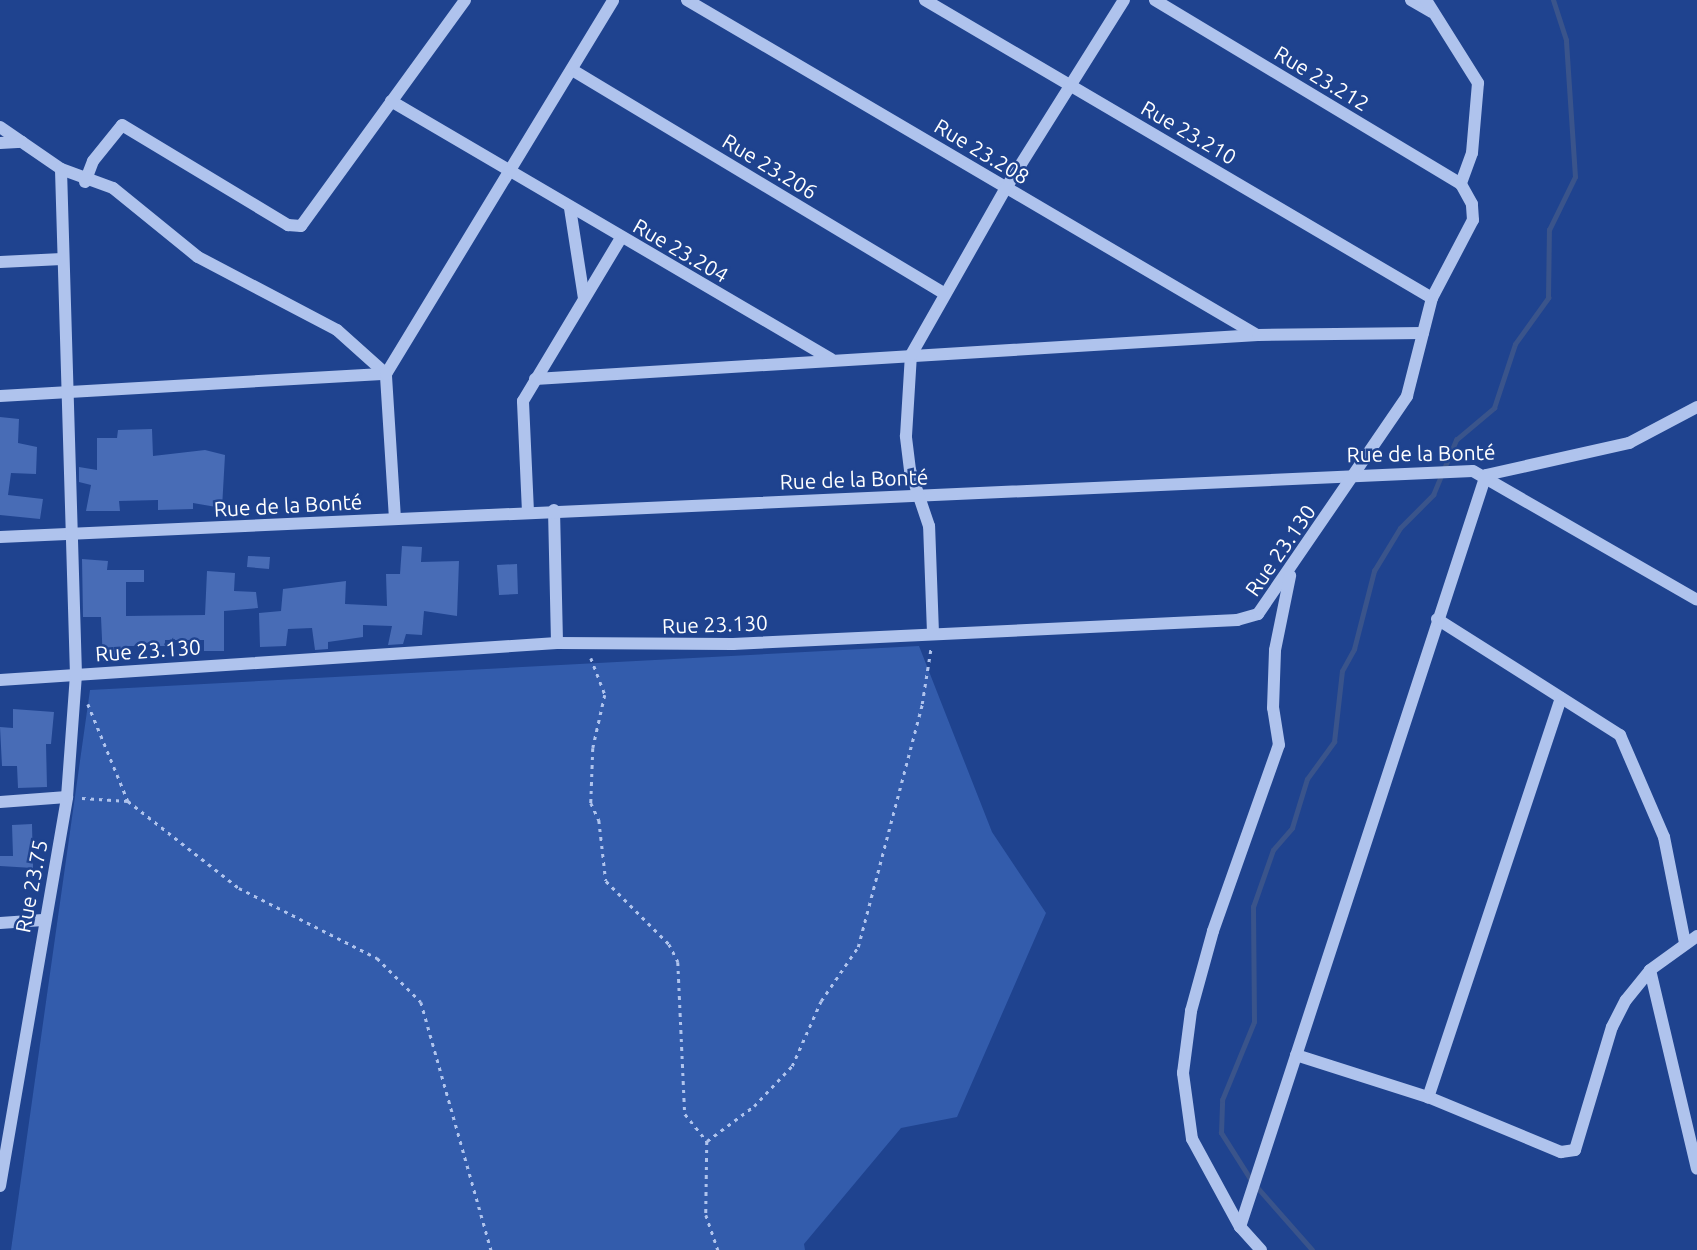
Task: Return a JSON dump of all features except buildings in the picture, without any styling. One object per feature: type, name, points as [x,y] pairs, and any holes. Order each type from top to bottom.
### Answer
[{"type":"street","points":[[85,182],[93,161],[122,125],[295,227],[464,0]]},
{"type":"street","points":[[395,519],[386,374],[574,71],[613,0]]},
{"type":"street","name":"Rue 23.208","points":[[687,0],[1258,335]]},
{"type":"street","name":"Rue 23.210","points":[[925,0],[1432,298]]},
{"type":"street","points":[[933,633],[929,526],[910,470],[906,436],[911,355],[1006,188],[1124,0]]},
{"type":"street","name":"Rue 23.212","points":[[1155,0],[1464,188]]},
{"type":"street","points":[[1411,0],[1433,13]]},
{"type":"street","points":[[1426,0],[1463,52],[1478,83],[1472,153],[1464,188]]},
{"type":"street","name":"Rue 23.206","points":[[574,71],[945,294]]},
{"type":"street","name":"Rue 23.204","points":[[391,101],[621,238],[832,359]]},
{"type":"street","points":[[0,127],[61,169],[85,182],[113,188],[198,257],[337,330],[386,374]]},
{"type":"street","points":[[0,143],[22,142]]},
{"type":"street","name":"Rue 23.75","points":[[0,1186],[43,920],[67,797],[76,675],[76,535],[67,392],[61,169]]},
{"type":"street","name":"Rue 23.130","points":[[0,680],[557,643],[733,643],[1237,620],[1258,614],[1357,473],[1407,396],[1432,298],[1473,220],[1464,188]]},
{"type":"street","points":[[570,208],[584,298]]},
{"type":"street","points":[[528,512],[523,401],[621,238]]},
{"type":"street","points":[[0,262],[62,259]]},
{"type":"street","points":[[535,379],[1258,335],[1423,333]]},
{"type":"street","points":[[0,396],[386,374]]},
{"type":"street","name":"Rue de la Bonté","points":[[0,537],[554,510],[921,496],[1399,471],[1472,471],[1486,475],[1629,443],[1697,407]]},
{"type":"street","points":[[1240,1227],[1258,1163],[1486,475],[1697,600]]},
{"type":"street","points":[[554,510],[557,643]]},
{"type":"street","points":[[1261,1250],[1240,1227],[1192,1139],[1183,1073],[1191,1011],[1213,931],[1279,745],[1273,708],[1275,650],[1291,569]]},
{"type":"street","points":[[1437,619],[1610,727],[1625,746],[1664,837],[1685,943]]},
{"type":"street","points":[[1428,1097],[1561,698]]},
{"type":"street","points":[[0,802],[67,797]]},
{"type":"street","points":[[0,923],[43,920]]},
{"type":"street","points":[[1296,1055],[1428,1097],[1561,1152],[1575,1150],[1612,1027],[1650,970],[1697,936]]},
{"type":"street","points":[[1650,970],[1697,1169]]},
{"type":"path","points":[[706,1141],[754,1106],[792,1066],[821,1001],[858,947],[922,704],[933,633]]},
{"type":"path","points":[[583,643],[605,695],[593,748],[591,803],[599,820],[606,881],[669,944],[678,962],[685,1114],[706,1141],[706,1215],[718,1250]]},
{"type":"path","points":[[86,700],[128,801],[239,888],[377,958],[421,1002],[491,1250]]},
{"type":"path","points":[[67,797],[128,801]]},
{"type":"shaded area","points":[[919,646],[992,832],[1046,913],[957,1117],[901,1128],[804,1244],[805,1250],[11,1250],[90,690]]},
{"type":"waterway","points":[[1312,1250],[1252,1182],[1221,1133],[1222,1100],[1254,1022],[1253,907],[1273,850],[1292,828],[1307,779],[1334,742],[1342,671],[1354,649],[1374,571],[1400,528],[1433,495],[1456,440],[1494,408],[1515,344],[1548,298],[1549,230],[1575,177],[1566,40],[1553,0]]}]
